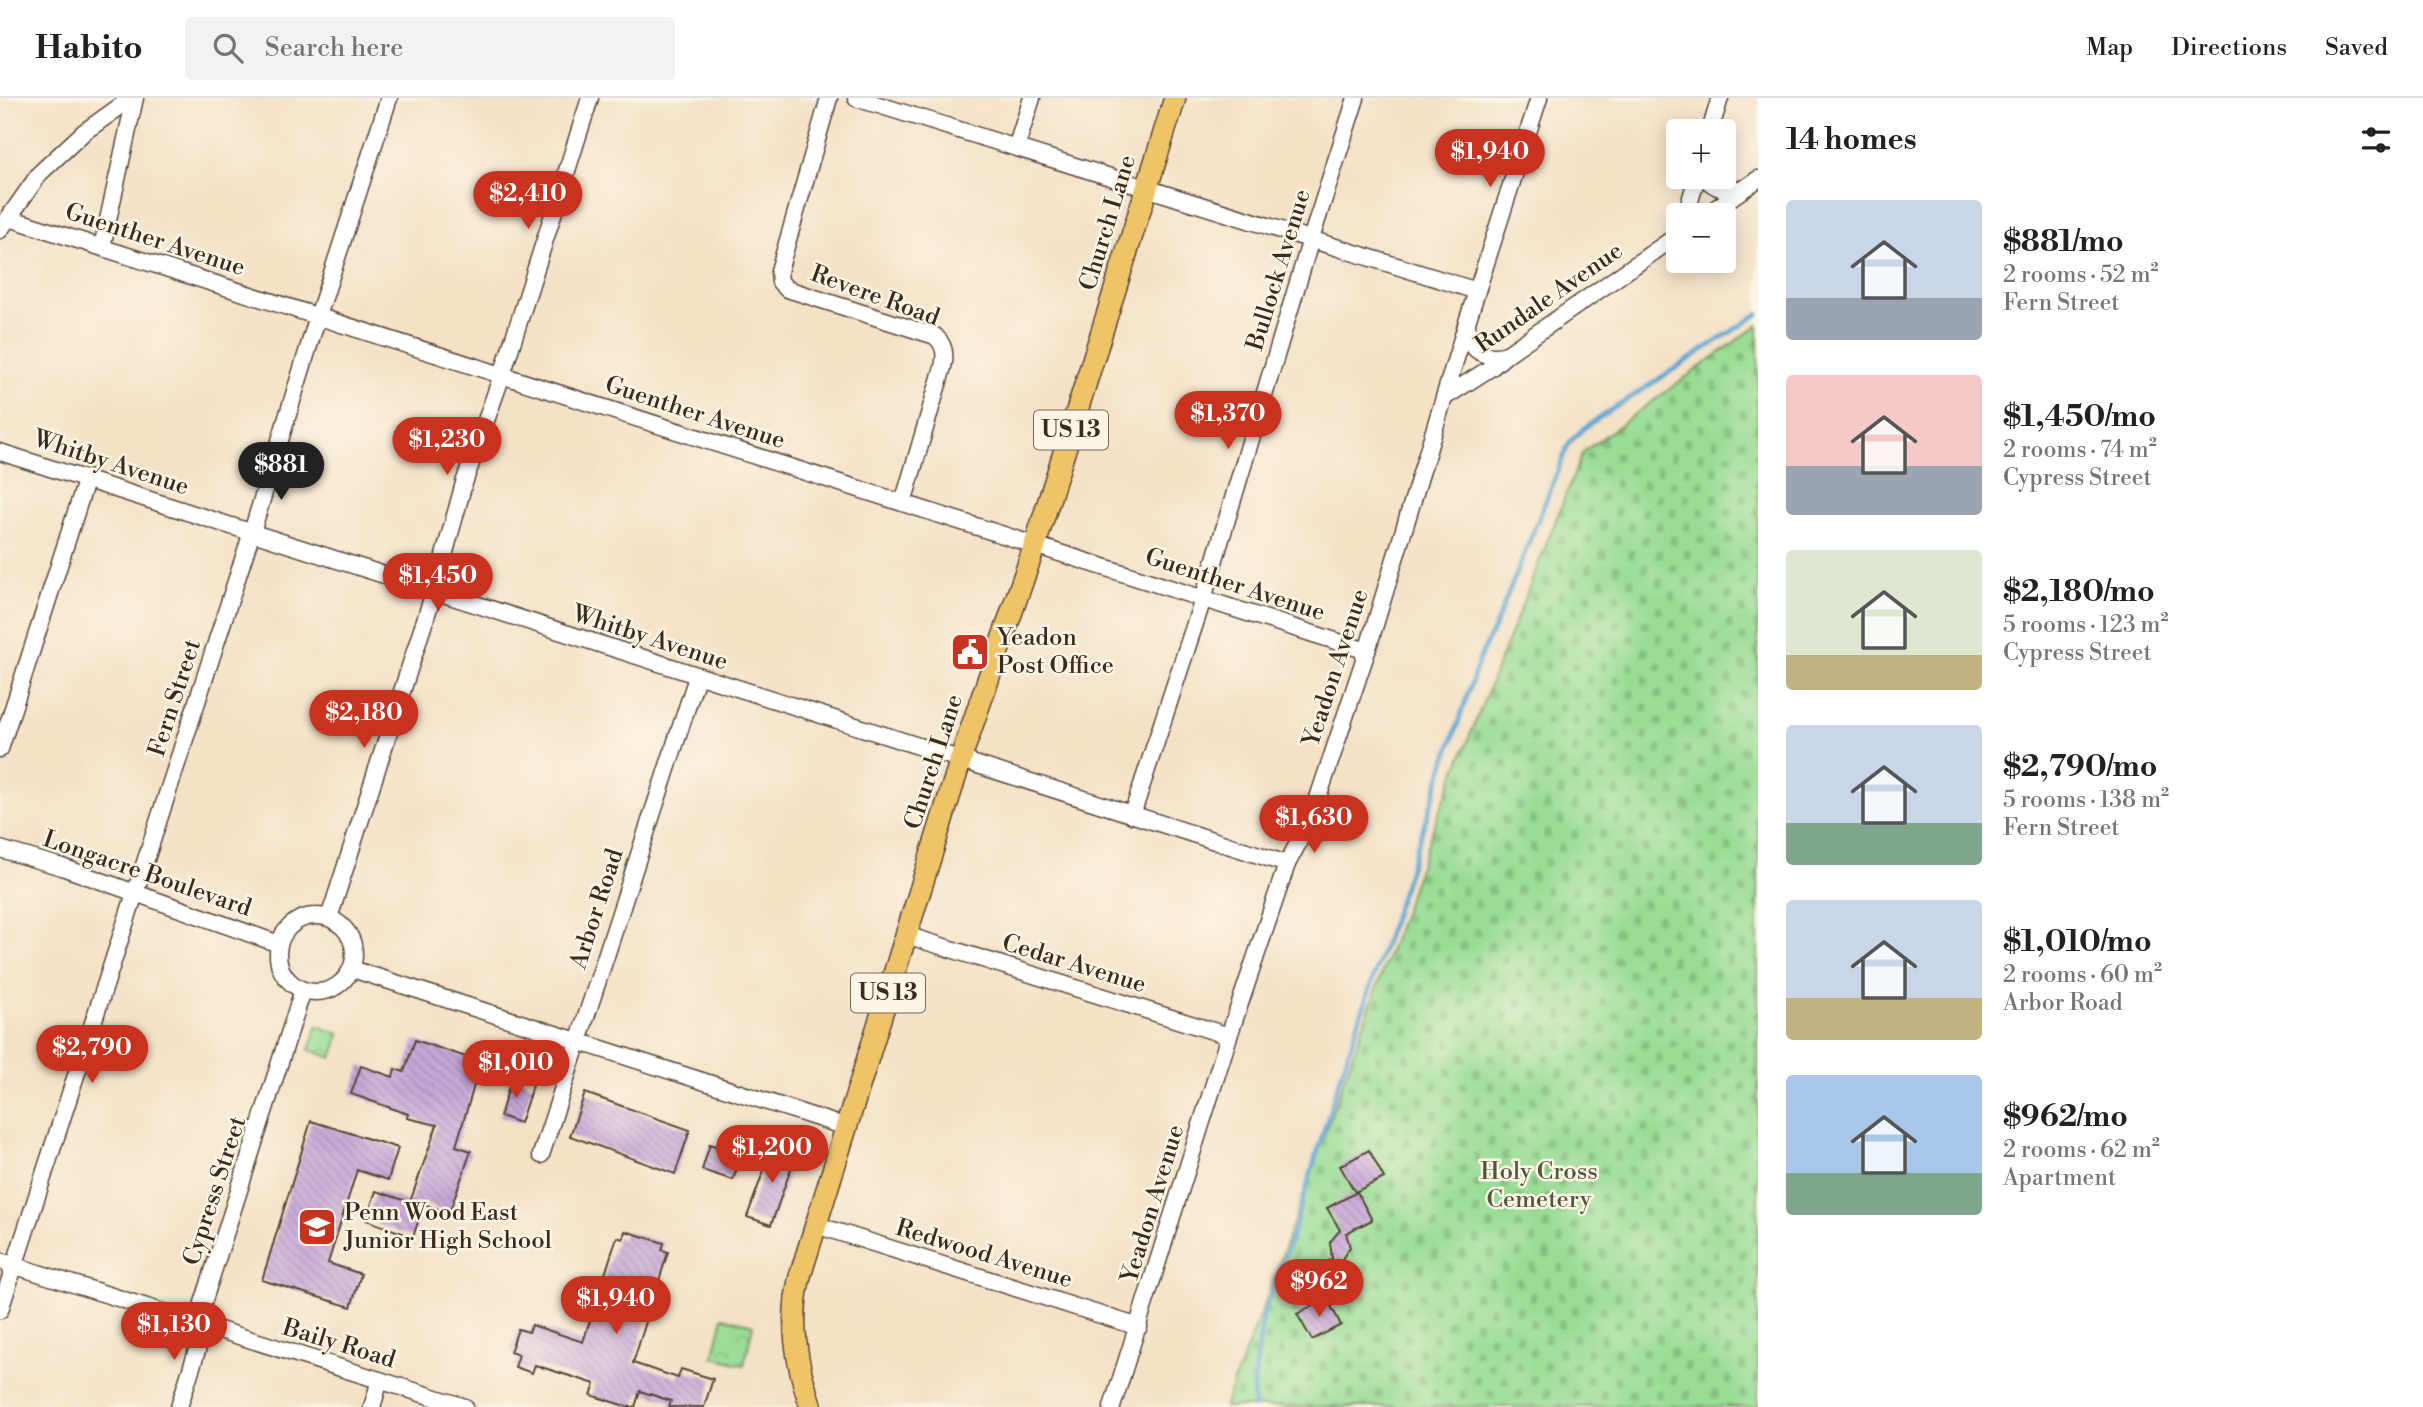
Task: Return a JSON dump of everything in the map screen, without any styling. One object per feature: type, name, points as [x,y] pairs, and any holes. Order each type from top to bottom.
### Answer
[{"type":"main road","name":"Church Lane","points":[[811,1407],[797,1358],[794,1316],[800,1276],[961,761],[1035,545],[1175,98]]},
{"type":"street","points":[[4,224],[40,173],[84,132],[134,98]]},
{"type":"street","points":[[102,247],[134,98]]},
{"type":"street","name":"Fern Street","points":[[0,1310],[7,1263],[135,894],[389,98]]},
{"type":"street","points":[[329,918],[434,592],[464,483],[502,375],[590,98]]},
{"type":"street","name":"Revere Road","points":[[829,98],[779,271],[780,282],[787,289],[935,336],[940,341],[945,354],[943,367],[903,503]]},
{"type":"street","points":[[856,98],[885,102],[1016,148],[1477,291]]},
{"type":"street","points":[[1016,148],[1032,98]]},
{"type":"street","name":"Bullock Avenue","points":[[1132,815],[1203,598],[1356,98]]},
{"type":"street","name":"Yeadon Avenue","points":[[1112,1407],[1229,1036],[1287,864],[1311,819],[1367,651],[1467,322],[1539,98]]},
{"type":"street","points":[[1714,119],[1720,98]]},
{"type":"street","points":[[1723,203],[1752,183]]},
{"type":"street","name":"Guenther Avenue","points":[[4,224],[102,247],[1367,651]]},
{"type":"street","name":"Rundale Avenue","points":[[1445,397],[1492,367],[1666,243]]},
{"type":"street","points":[[1467,322],[1467,337],[1477,351],[1488,356],[1507,354]]},
{"type":"street","name":"Whitby Avenue","points":[[0,452],[1287,864]]},
{"type":"street","points":[[0,749],[87,478]]},
{"type":"street","name":"Arbor Road","points":[[541,1155],[697,677]]},
{"type":"street","name":"Longacre Boulevard","points":[[0,849],[62,867],[279,943]]},
{"type":"street","points":[[313,916],[329,918],[343,926],[352,939],[355,954],[352,969],[345,981],[334,989],[321,993],[303,990],[290,982],[281,969],[279,943],[288,929],[301,919],[313,916]]},
{"type":"street","name":"Cedar Avenue","points":[[906,935],[1229,1036]]},
{"type":"street","points":[[352,969],[846,1127]]},
{"type":"street","name":"Cypress Street","points":[[179,1407],[200,1341],[202,1306],[303,990]]},
{"type":"street","name":"Redwood Avenue","points":[[816,1225],[1139,1327]]},
{"type":"street","name":"Baily Road","points":[[7,1263],[465,1407]]},
{"type":"street","points":[[372,1407],[380,1381]]},
{"type":"green space","name":"Holy Cross Cemetery","points":[[1758,325],[1758,1407],[1224,1407],[1267,1297],[1435,823],[1583,452]]},
{"type":"green space","points":[[317,1026],[340,1034],[332,1058],[309,1050]]},
{"type":"green space","points":[[723,1317],[753,1325],[744,1365],[713,1357]]},
{"type":"building","points":[[415,1040],[475,1060],[472,1067],[479,1069],[456,1146],[471,1151],[449,1213],[424,1204],[413,1237],[366,1220],[376,1191],[410,1202],[437,1125],[407,1118],[408,1114],[351,1094],[361,1066],[393,1077],[395,1069],[404,1072]]},
{"type":"building","points":[[512,1077],[533,1084],[520,1123],[500,1116]]},
{"type":"building","points":[[585,1093],[690,1130],[675,1174],[570,1136]]},
{"type":"building","points":[[311,1121],[398,1148],[388,1180],[357,1170],[328,1263],[361,1274],[351,1307],[262,1280]]},
{"type":"building","points":[[710,1144],[741,1155],[733,1180],[702,1170]]},
{"type":"building","points":[[773,1145],[796,1154],[771,1225],[747,1217]]},
{"type":"building","points":[[1369,1150],[1384,1178],[1355,1192],[1340,1166]]},
{"type":"building","points":[[1357,1192],[1372,1220],[1346,1233],[1350,1247],[1342,1259],[1354,1282],[1325,1297],[1310,1271],[1332,1259],[1330,1242],[1340,1230],[1327,1208]]},
{"type":"building","points":[[625,1231],[664,1243],[662,1250],[668,1252],[633,1363],[678,1378],[681,1369],[713,1379],[704,1407],[669,1407],[671,1401],[640,1391],[635,1407],[628,1407],[591,1395],[595,1384],[535,1365],[532,1373],[515,1367],[519,1355],[510,1352],[518,1329],[529,1332],[532,1325],[583,1342],[617,1237],[623,1239]]},
{"type":"building","points":[[1327,1298],[1341,1325],[1312,1340],[1297,1314]]},
{"type":"waterway","points":[[1254,1407],[1253,1390],[1263,1315],[1289,1246],[1334,1096],[1480,657],[1496,624],[1569,443],[1584,428],[1758,314]]},
{"type":"place","name":"Yeadon Post Office","points":[[970,652]]},
{"type":"place","name":"Penn Wood East Junior High School","points":[[317,1227]]}]
